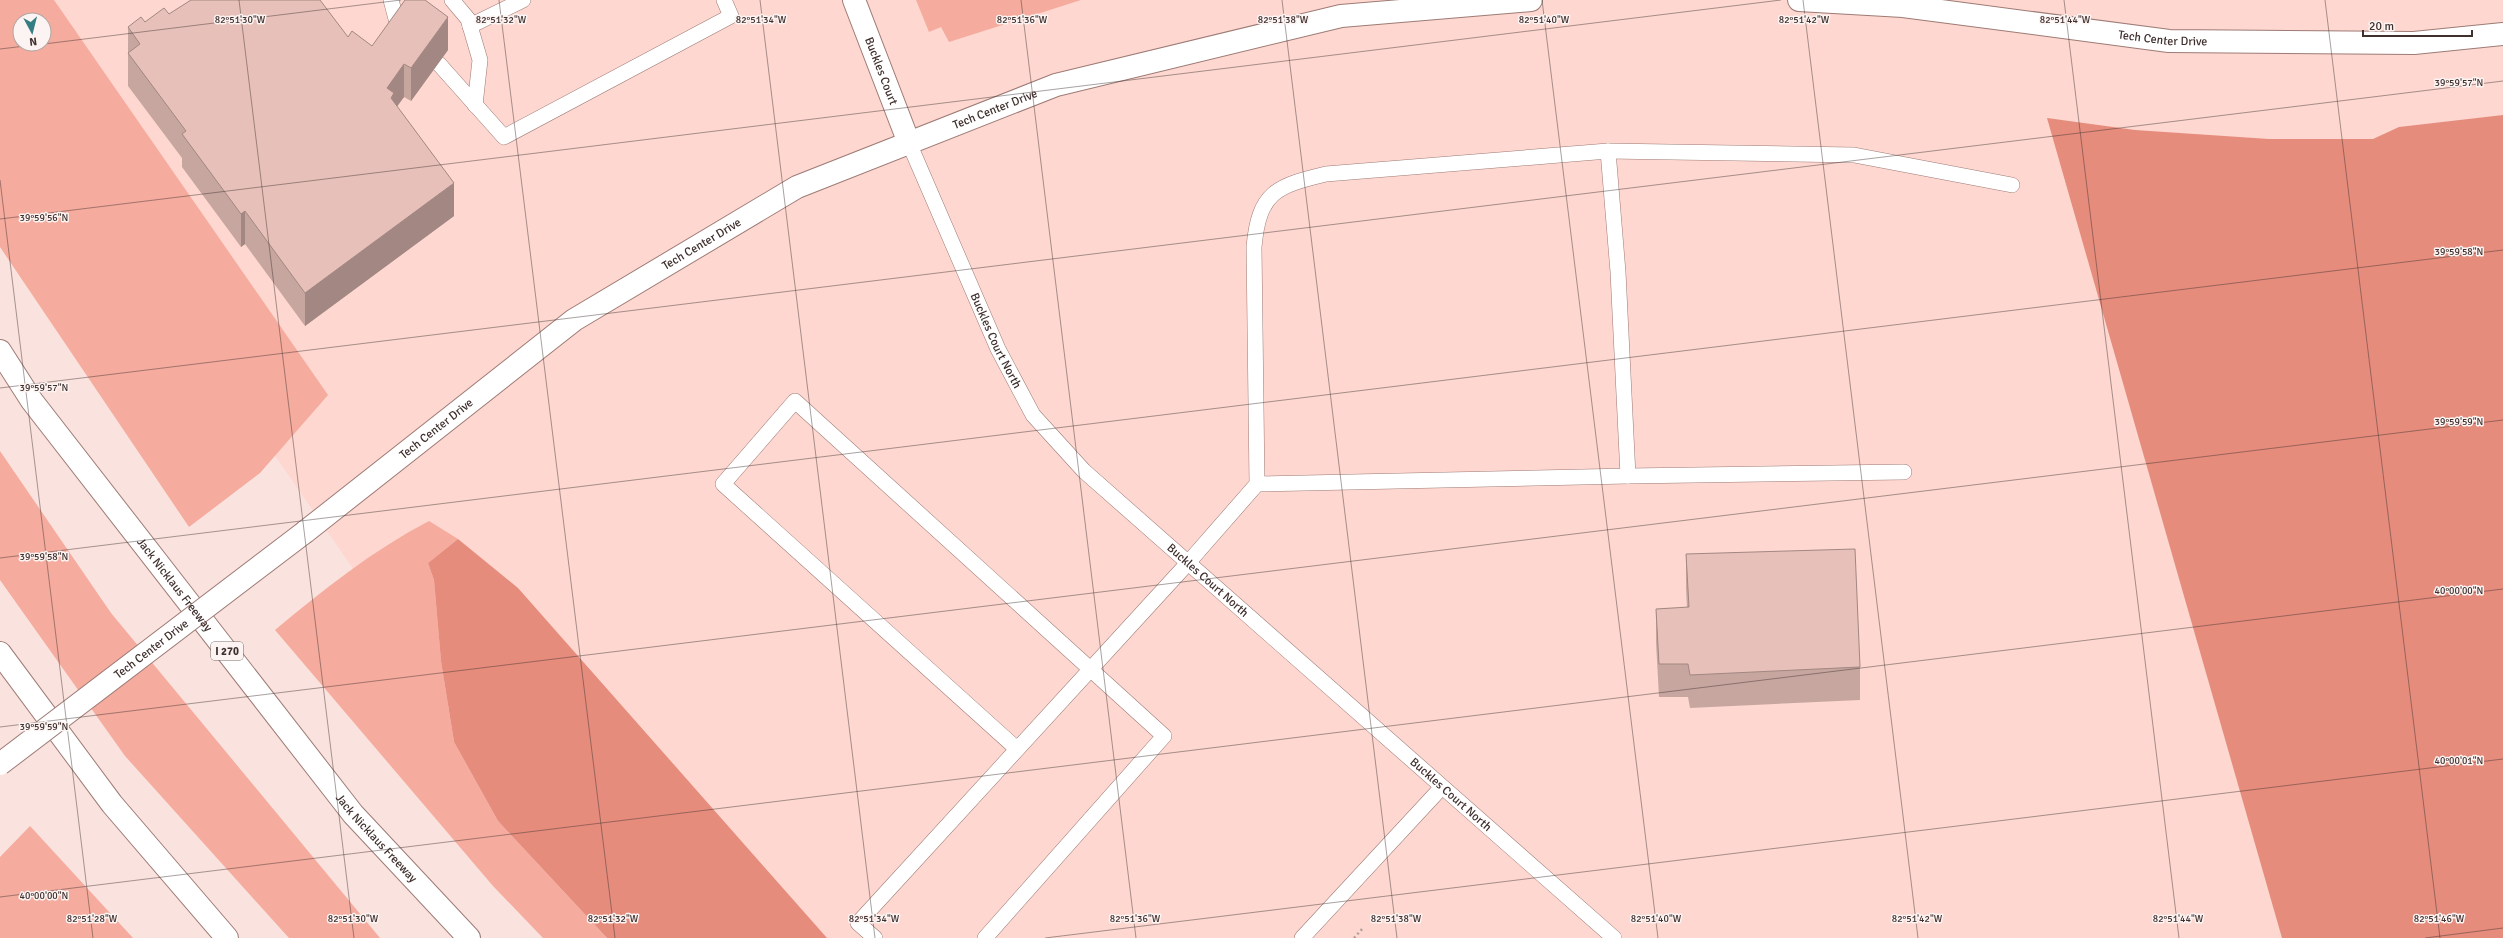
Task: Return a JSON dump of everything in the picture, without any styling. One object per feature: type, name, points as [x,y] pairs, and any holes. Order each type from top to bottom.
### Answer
[{"type":"main road","name":"Buckles Court","points":[[854,0],[909,142]]},
{"type":"main road","name":"Tech Center Drive","points":[[0,764],[305,532],[574,320],[796,187],[1056,85],[1341,16],[1531,0]]},
{"type":"main road","name":"Tech Center Drive","points":[[1799,0],[1903,6],[2169,41],[2414,43],[2503,34]]},
{"type":"main road","name":"Jack Nicklaus Freeway","points":[[0,351],[32,401],[353,814],[469,938]]},
{"type":"main road","points":[[0,653],[112,804],[227,938]]},
{"type":"lane","points":[[391,0],[401,39]]},
{"type":"lane","points":[[452,0],[468,19],[480,60],[475,105]]},
{"type":"lane","points":[[470,26],[524,0]]},
{"type":"lane","points":[[439,64],[504,137],[731,16],[724,0]]},
{"type":"lane","name":"Buckles Court North","points":[[909,142],[998,350],[1033,415],[1084,471],[1187,564],[1614,938]]},
{"type":"lane","points":[[1608,151],[1618,272],[1628,476]]},
{"type":"lane","points":[[875,938],[858,923],[1090,668],[1187,564],[1257,484],[1254,247],[1255,228],[1271,194],[1288,183],[1326,174],[1608,151],[1854,155],[2012,185]]},
{"type":"lane","points":[[985,938],[1164,736],[795,401],[723,484],[1017,749]]},
{"type":"lane","points":[[1257,484],[1904,472]]},
{"type":"lane","points":[[1302,938],[1442,788]]},
{"type":"path","points":[[1354,938],[1363,928]]},
{"type":"shaded area","points":[[0,0],[2503,0],[2503,938],[677,938],[474,744],[4,63]]},
{"type":"shaded area","points":[[0,0],[54,0],[328,395],[260,473],[189,527],[0,247]]},
{"type":"shaded area","points":[[916,0],[1081,0],[949,42],[941,27],[929,32]]},
{"type":"shaded area","points":[[2503,115],[2503,938],[2282,938],[2047,118],[2135,130],[2269,139],[2373,139],[2399,127]]},
{"type":"shaded area","points":[[0,451],[111,613],[380,938],[289,938],[125,756],[0,580]]},
{"type":"shaded area","points":[[429,521],[458,539],[428,563],[434,580],[441,661],[454,742],[498,821],[607,938],[543,938],[493,886],[275,630],[349,571],[388,545]]},
{"type":"shaded area","points":[[458,539],[518,588],[827,938],[607,938],[498,821],[454,742],[441,661],[434,580],[428,563]]},
{"type":"shaded area","points":[[30,826],[133,938],[0,938],[0,857]]},
{"type":"building","points":[[191,0],[320,0],[348,37],[352,31],[372,46],[405,0],[425,0],[448,17],[411,68],[404,64],[387,88],[394,93],[391,98],[454,183],[305,293],[245,211],[241,214],[182,134],[186,131],[128,53],[140,44],[128,27],[141,17],[145,22],[164,8],[169,14]]},
{"type":"building","points":[[1855,549],[1860,667],[1690,675],[1688,664],[1659,664],[1656,609],[1689,607],[1686,554]]}]
